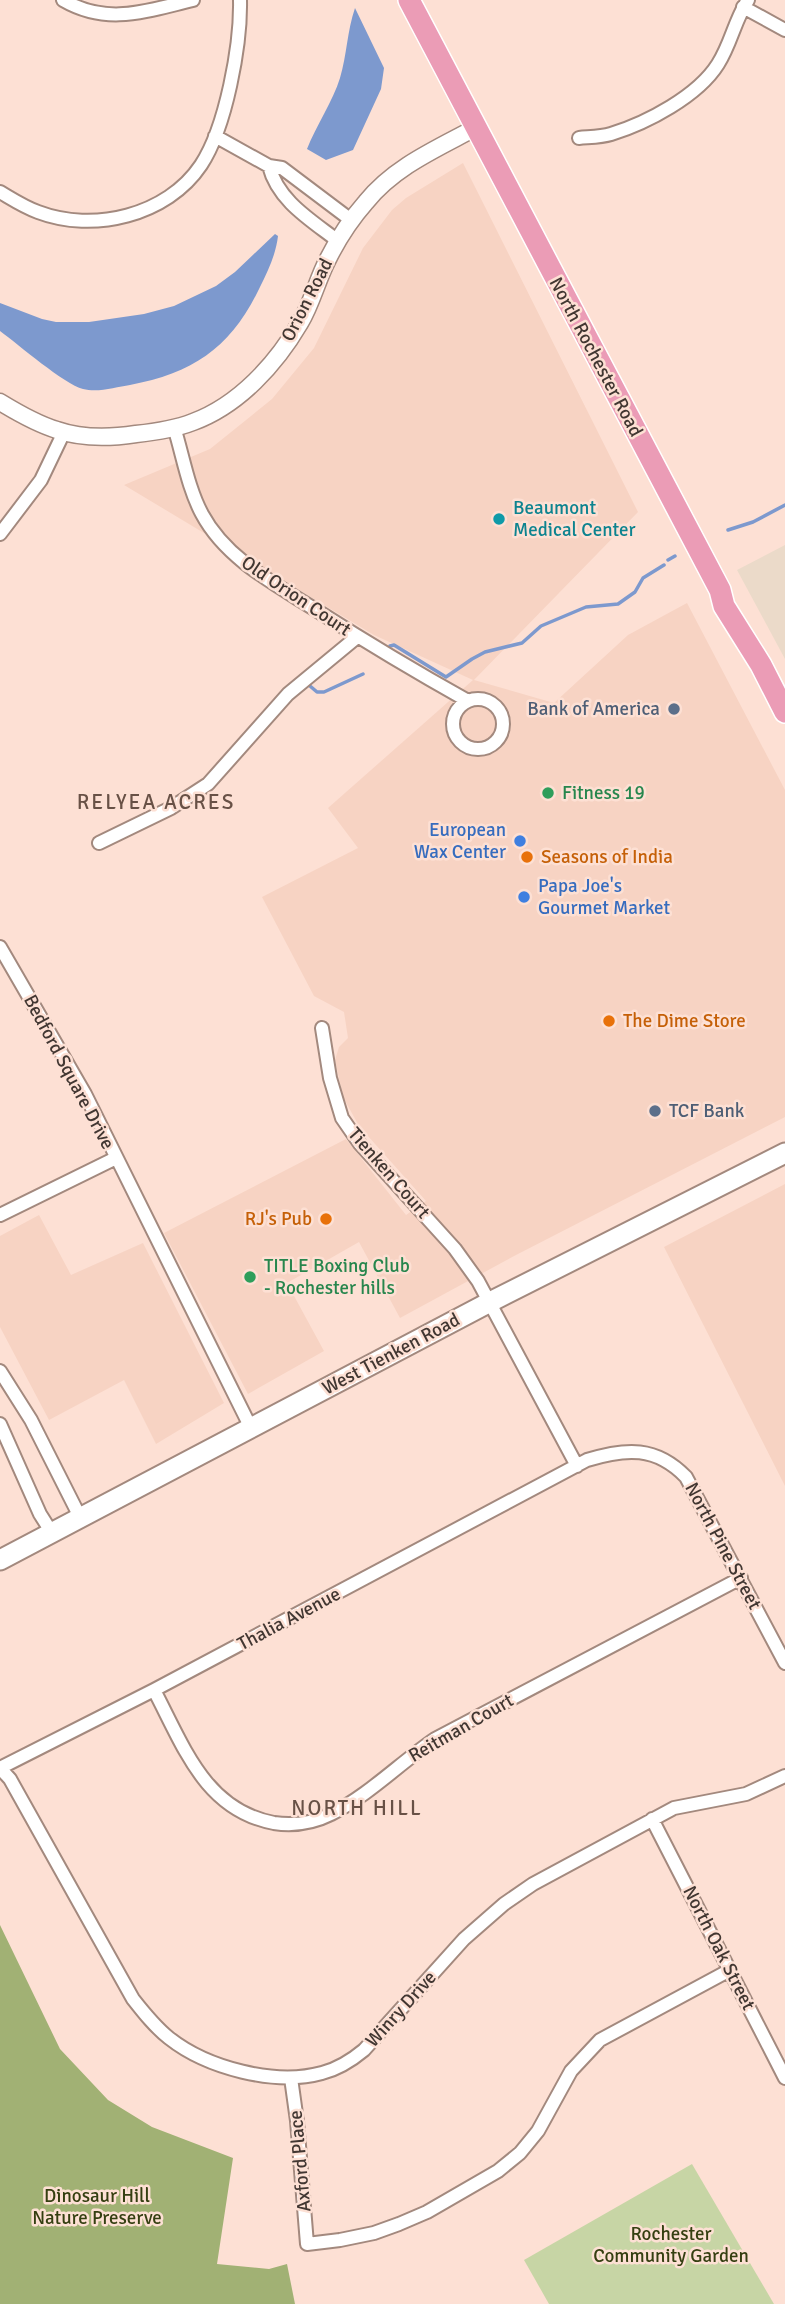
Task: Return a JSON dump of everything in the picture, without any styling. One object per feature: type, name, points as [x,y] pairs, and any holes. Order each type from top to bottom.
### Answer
[{"type":"main road","name":"North Rochester Road","points":[[409,0],[720,590],[723,606],[761,665],[785,712]]},
{"type":"main road","name":"West Tienken Road","points":[[0,1560],[490,1302],[785,1153]]},
{"type":"street","points":[[63,0],[91,13],[118,16],[193,0]]},
{"type":"street","points":[[0,192],[31,209],[60,219],[87,220],[125,216],[160,201],[178,189],[201,165],[215,135],[237,46],[240,0]]},
{"type":"street","points":[[579,138],[609,135],[638,123],[692,93],[720,62],[746,3],[785,30]]},
{"type":"street","name":"Orion Road","points":[[0,402],[25,417],[64,432],[93,438],[126,436],[174,427],[194,422],[223,406],[270,366],[301,322],[327,260],[351,220],[367,200],[394,174],[475,128]]},
{"type":"street","points":[[215,135],[269,166],[282,168],[351,220]]},
{"type":"street","points":[[269,166],[272,180],[288,201],[338,241]]},
{"type":"street","name":"Old Orion Court","points":[[174,427],[195,499],[214,532],[256,572],[357,637],[468,701]]},
{"type":"street","points":[[0,534],[41,480],[64,432]]},
{"type":"street","points":[[99,843],[161,814],[208,784],[288,694],[357,637]]},
{"type":"street","points":[[445,688],[456,713],[454,730],[464,744],[487,747],[499,738],[503,724],[498,709],[485,699],[468,701],[456,713]]},
{"type":"street","name":"Bedford Square Drive","points":[[0,947],[85,1094],[116,1158],[0,1215]]},
{"type":"street","name":"Tienken Court","points":[[322,1028],[330,1078],[342,1118],[360,1143],[455,1249],[490,1302]]},
{"type":"street","points":[[116,1158],[251,1428]]},
{"type":"street","points":[[490,1302],[577,1466]]},
{"type":"street","points":[[0,1371],[31,1420],[80,1517]]},
{"type":"street","points":[[0,1424],[40,1514],[52,1533]]},
{"type":"street","name":"North Pine Street","points":[[577,1466],[605,1455],[635,1452],[645,1452],[674,1464],[686,1477],[702,1503],[785,1663]]},
{"type":"street","name":"Thalia Avenue","points":[[0,1768],[154,1690],[577,1466]]},
{"type":"street","name":"Reitman Court","points":[[154,1690],[193,1764],[212,1789],[232,1808],[260,1820],[306,1824],[351,1803],[435,1739],[741,1578]]},
{"type":"street","name":"Winry Drive","points":[[0,1768],[10,1779],[133,1999],[153,2025],[171,2040],[199,2056],[242,2071],[291,2078],[323,2073],[349,2061],[383,2032],[464,1939],[504,1904],[560,1868],[674,1808],[747,1794],[785,1776]]},
{"type":"street","name":"North Oak Street","points":[[652,1819],[785,2078]]},
{"type":"street","name":"Axford Place","points":[[291,2078],[307,2244],[374,2233],[427,2212],[498,2171],[520,2153],[538,2132],[570,2071],[600,2040],[730,1970]]},
{"type":"shaded area","points":[[463,163],[638,512],[474,680],[554,703],[628,635],[687,603],[785,790],[785,1117],[516,1255],[400,1318],[359,1242],[287,1283],[324,1351],[248,1394],[164,1233],[346,1139],[406,1215],[426,1201],[359,1126],[343,1097],[335,1060],[339,1047],[348,1038],[344,1012],[314,996],[262,897],[358,848],[328,808],[473,680],[374,635],[124,485],[210,449],[272,399],[314,348],[363,248],[392,210],[406,198]]},
{"type":"shaded area","points":[[785,545],[785,659],[737,570]]},
{"type":"shaded area","points":[[785,1184],[785,1486],[664,1247]]},
{"type":"shaded area","points":[[39,1215],[71,1275],[143,1243],[224,1403],[156,1444],[124,1380],[49,1420],[0,1327],[0,1236]]},
{"type":"green space","name":"Dinosaur Hill Nature Preserve","points":[[0,1925],[60,2049],[108,2100],[152,2127],[233,2158],[217,2264],[269,2269],[287,2264],[295,2304],[0,2304]]},
{"type":"green space","name":"Rochester Community Garden","points":[[692,2164],[774,2304],[549,2304],[524,2260]]},
{"type":"water","points":[[355,8],[384,68],[381,89],[353,150],[326,160],[307,149],[340,78]]},
{"type":"water","points":[[275,234],[278,236],[277,243],[269,269],[237,326],[209,354],[174,373],[113,388],[83,389],[53,372],[0,331],[0,303],[56,322],[89,322],[144,314],[174,306],[216,286]]},
{"type":"waterway","points":[[728,530],[753,522],[785,505]]},
{"type":"waterway","points":[[668,560],[675,556]]},
{"type":"waterway","points":[[390,646],[394,645],[446,677],[485,652],[522,643],[541,626],[586,607],[618,604],[635,592],[643,578],[664,565]]},
{"type":"waterway","points":[[310,686],[317,692],[324,692],[363,674]]},
{"type":"place","name":"Beaumont Medical Center","points":[[499,519]]},
{"type":"place","name":"Bank of America","points":[[674,709]]},
{"type":"place","name":"Fitness 19","points":[[548,793]]},
{"type":"place","name":"European Wax Center","points":[[520,841]]},
{"type":"place","name":"Seasons of India","points":[[527,857]]},
{"type":"place","name":"Papa Joe's Gourmet Market","points":[[524,897]]},
{"type":"place","name":"The Dime Store","points":[[609,1021]]},
{"type":"place","name":"TCF Bank","points":[[655,1111]]},
{"type":"place","name":"RJ's Pub","points":[[326,1219]]},
{"type":"place","name":"TITLE Boxing Club - Rochester hills","points":[[250,1277]]},
{"type":"district","name":"RELYEA ACRES","points":[[156,802]]},
{"type":"district","name":"NORTH HILL","points":[[357,1808]]}]
